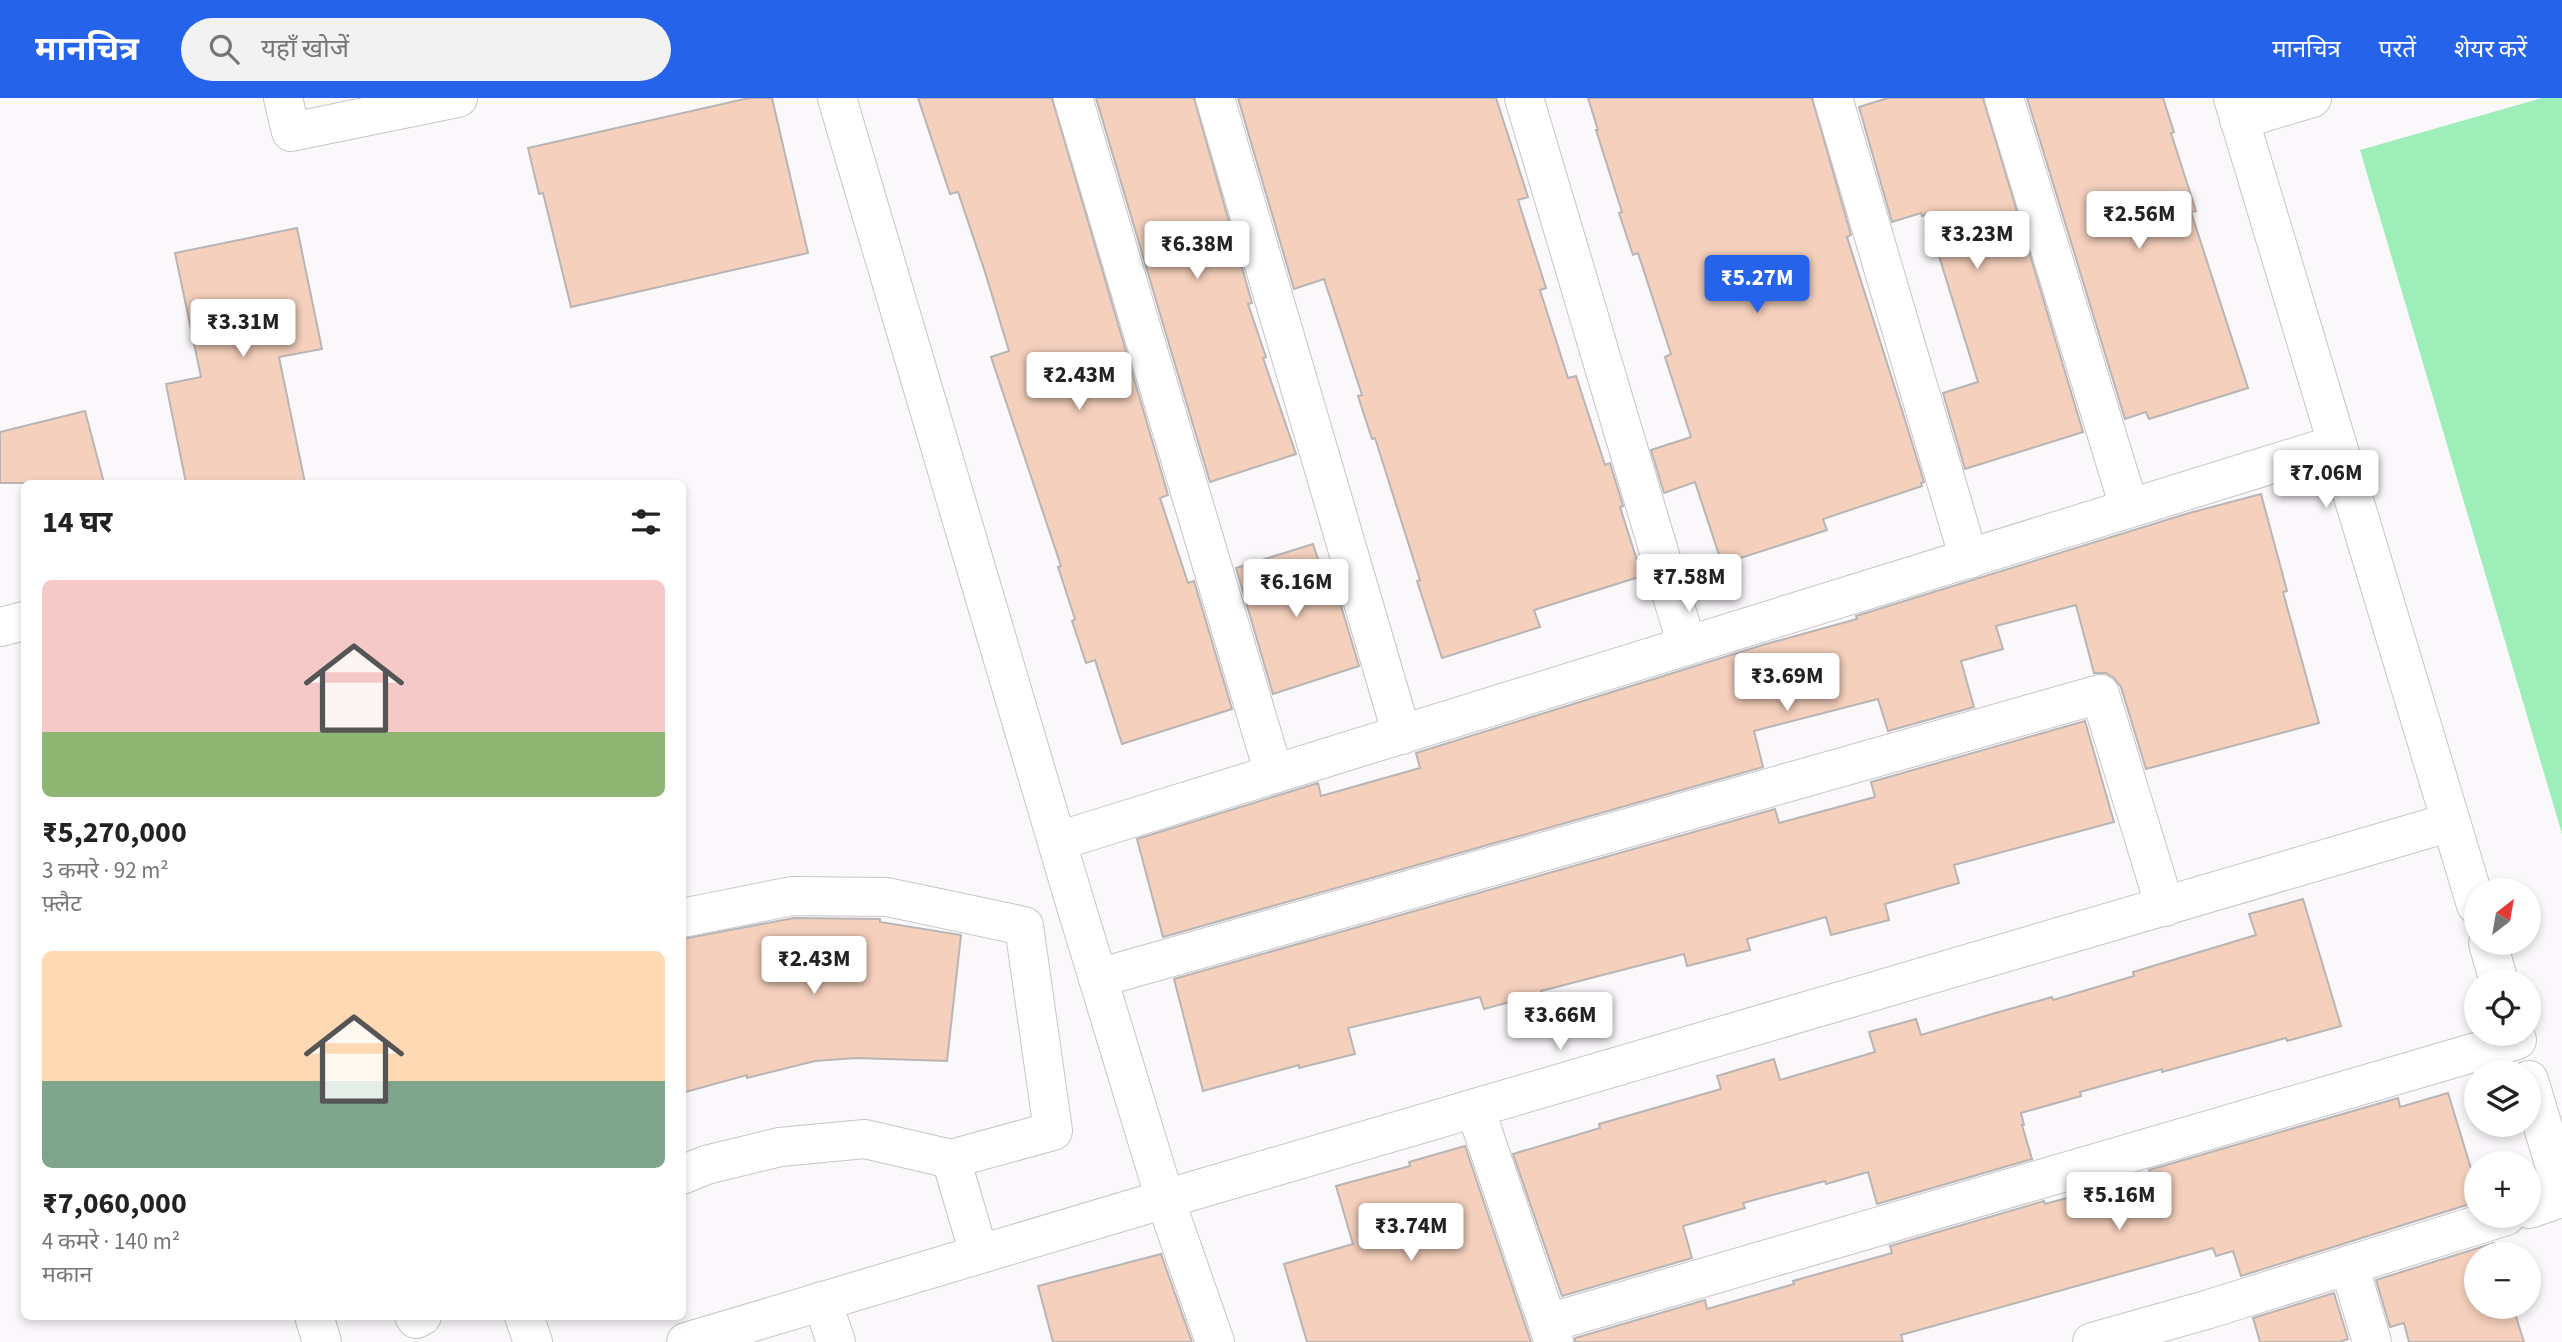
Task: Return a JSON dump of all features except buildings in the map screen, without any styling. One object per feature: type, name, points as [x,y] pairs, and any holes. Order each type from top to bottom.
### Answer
[{"type":"street","points":[[283,98],[290,132],[458,98]]},
{"type":"street","points":[[837,98],[1165,1199],[1215,1342]]},
{"type":"street","points":[[1073,98],[1274,774]]},
{"type":"street","points":[[1215,98],[1402,734]]},
{"type":"street","points":[[1524,98],[1688,646]]},
{"type":"street","points":[[1833,98],[1969,559]]},
{"type":"street","points":[[2004,98],[2129,507]]},
{"type":"street","points":[[2312,98],[2236,109],[2468,878]]},
{"type":"street","points":[[1058,841],[2337,444]]},
{"type":"street","points":[[0,627],[21,622]]},
{"type":"street","points":[[1098,978],[2100,694],[2165,907]]},
{"type":"street","points":[[686,1342],[2451,822]]},
{"type":"street","points":[[686,917],[792,897],[887,897],[1024,926],[1053,1131],[951,1159],[865,1139],[780,1147],[706,1165],[686,1173]]},
{"type":"street","points":[[1475,1108],[1551,1332],[2520,1049]]},
{"type":"street","points":[[2541,1120],[2562,1190]]},
{"type":"street","points":[[951,1159],[979,1254]]},
{"type":"street","points":[[2541,1205],[2562,1199]]},
{"type":"street","points":[[2092,1342],[2210,1326],[2349,1265],[2467,1228]]},
{"type":"street","points":[[2349,1265],[2372,1342]]},
{"type":"street","points":[[822,1301],[836,1342]]},
{"type":"street","points":[[315,1320],[322,1342]]},
{"type":"street","points":[[525,1320],[533,1342]]},
{"type":"green space","points":[[2542,98],[2562,98],[2562,834],[2360,150]]}]
